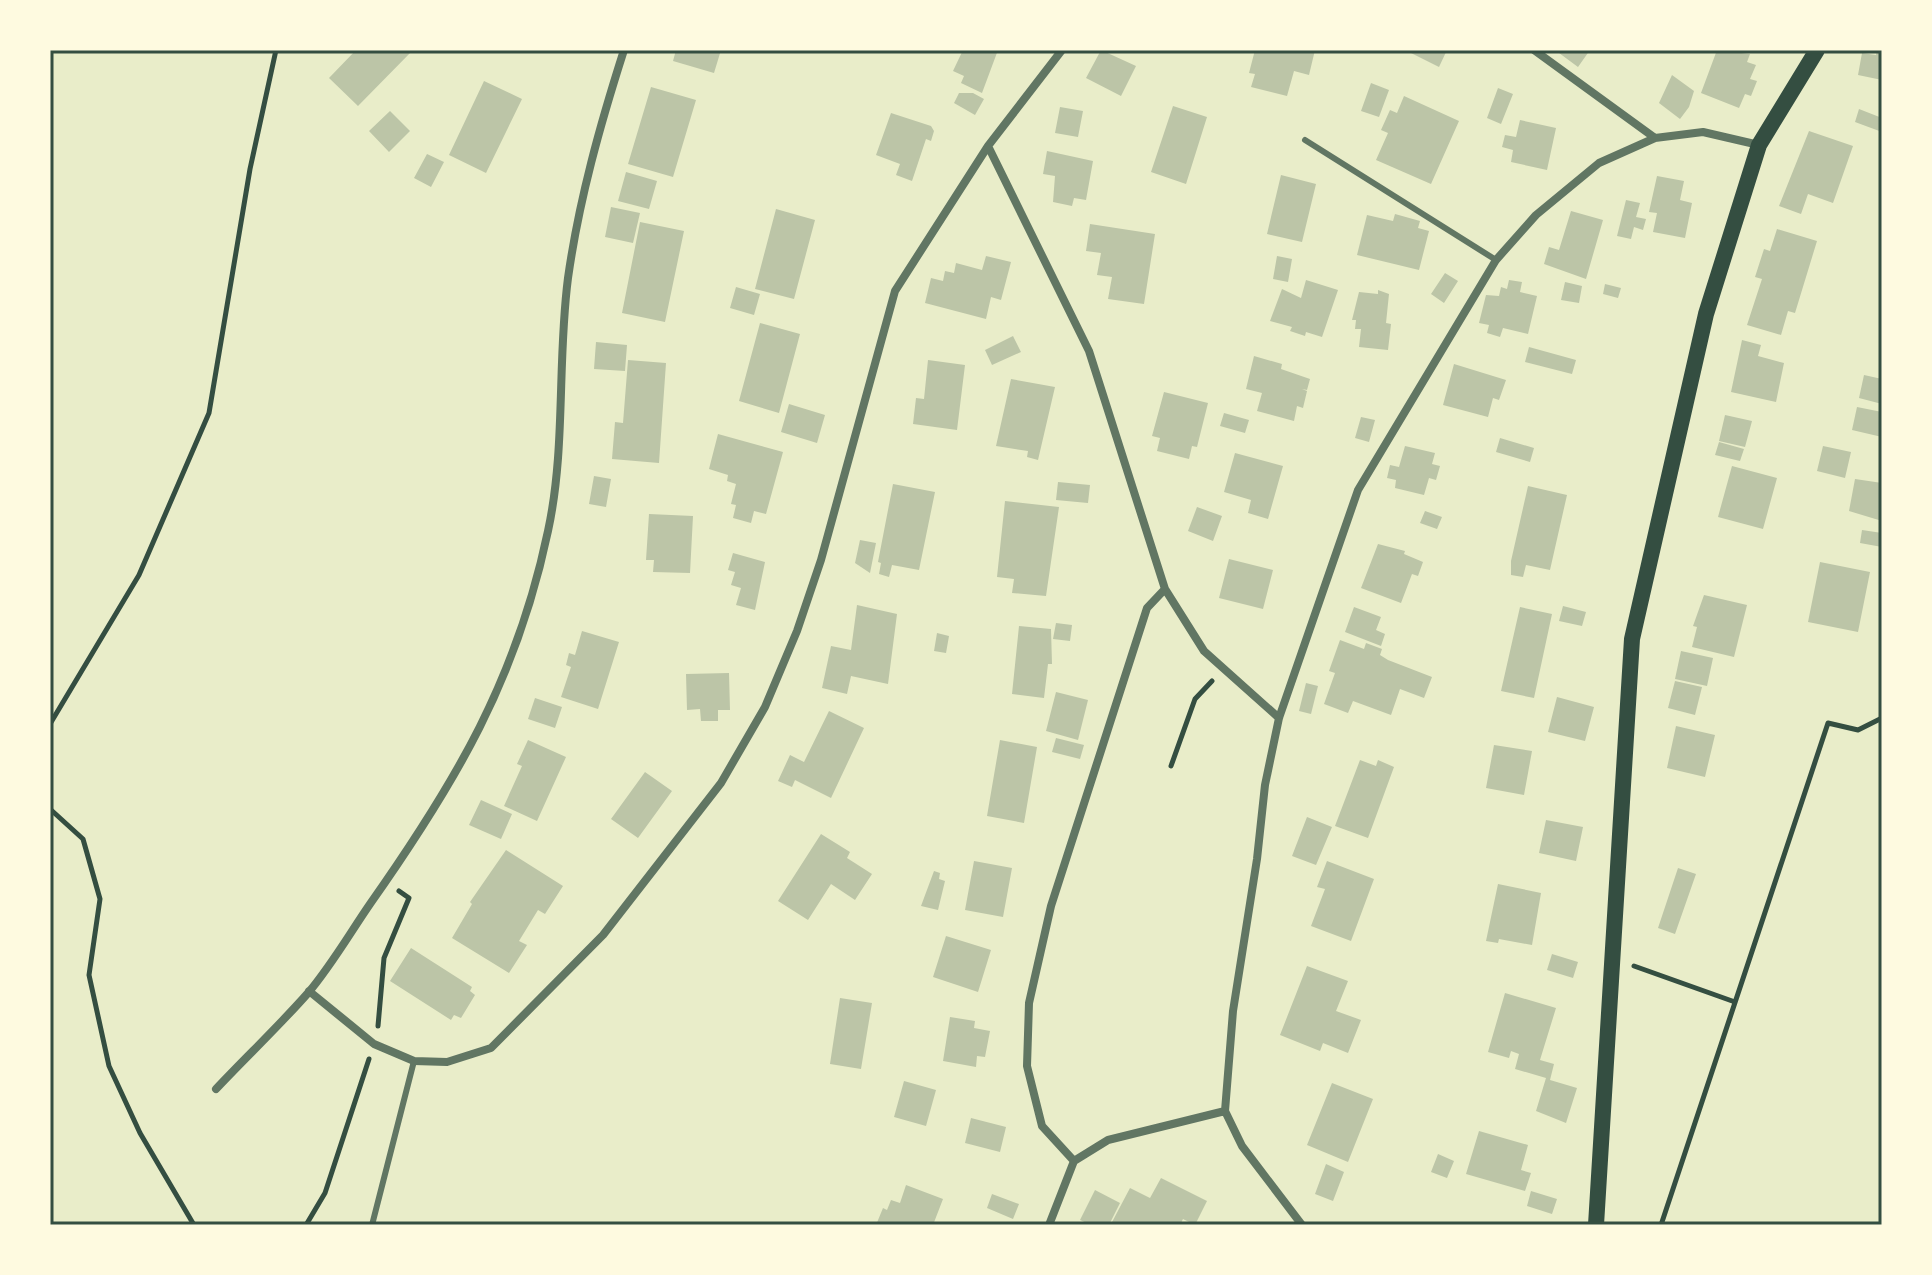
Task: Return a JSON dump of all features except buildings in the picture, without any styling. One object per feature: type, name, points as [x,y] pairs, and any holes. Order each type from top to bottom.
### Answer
[{"type":"main road","points":[[1596,1225],[1632,639],[1706,314],[1759,145],[1817,50]]},
{"type":"street","points":[[216,1089],[309,991],[386,882],[444,794],[488,716],[524,630],[549,528],[563,406],[568,280],[592,153],[624,50]]},
{"type":"street","points":[[309,991],[374,1044],[414,1061],[447,1062],[491,1048],[603,935],[721,783],[765,707],[797,631],[821,560],[895,291],[988,146],[1062,50]]},
{"type":"street","points":[[1534,50],[1655,138]]},
{"type":"street","points":[[1302,1225],[1242,1146],[1225,1111],[1233,1011],[1255,874],[1265,785],[1279,718],[1358,490],[1496,260],[1536,215],[1599,163],[1655,138],[1703,132],[1759,145]]},
{"type":"street","points":[[988,146],[1089,351],[1165,589],[1204,651],[1279,718]]},
{"type":"street","points":[[1074,1161],[1042,1126],[1027,1066],[1029,1003],[1051,906],[1112,714],[1147,608],[1165,589]]},
{"type":"street","points":[[1049,1225],[1074,1161],[1108,1140],[1225,1111]]},
{"type":"lane","points":[[1305,140],[1496,260]]},
{"type":"lane","points":[[372,1225],[414,1061]]},
{"type":"path","points":[[50,724],[139,575],[209,413],[250,169],[276,50]]},
{"type":"path","points":[[1171,766],[1195,699],[1223,668]]},
{"type":"path","points":[[1661,1225],[1828,723],[1858,730],[1882,718]]},
{"type":"path","points":[[50,809],[83,839],[100,899],[89,975],[109,1066],[140,1133],[194,1225]]},
{"type":"path","points":[[306,1225],[325,1193],[374,1044],[382,1011],[379,982],[384,958],[409,898],[386,882]]},
{"type":"path","points":[[1628,964],[1735,1002]]}]
